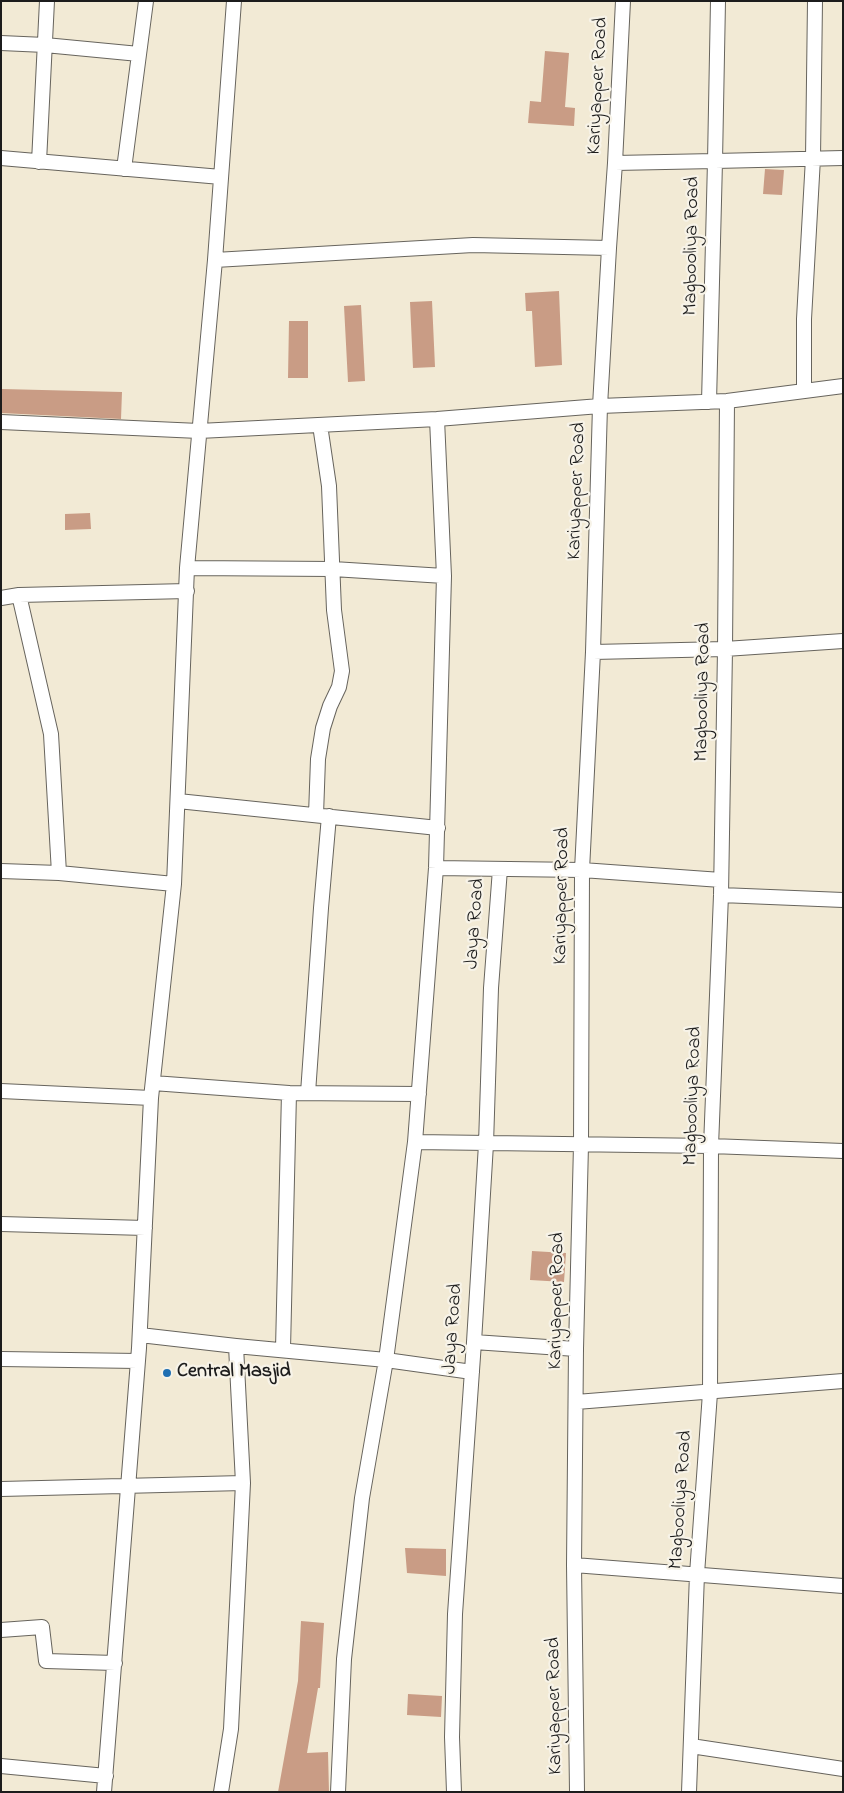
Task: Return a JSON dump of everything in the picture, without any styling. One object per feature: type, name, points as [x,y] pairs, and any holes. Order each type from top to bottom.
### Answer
[{"type":"street","points":[[39,162],[47,1]]},
{"type":"street","points":[[124,169],[146,1]]},
{"type":"street","points":[[104,1792],[130,1485],[140,1335],[151,1098],[174,884],[187,568],[221,177],[234,1]]},
{"type":"street","name":"Kariyapper Road","points":[[577,1792],[574,1565],[576,1349],[581,1145],[582,870],[593,652],[600,406],[623,1]]},
{"type":"street","points":[[718,1],[715,162],[843,158]]},
{"type":"street","points":[[804,392],[804,319],[813,158],[815,1]]},
{"type":"street","points":[[1,43],[45,45],[139,54]]},
{"type":"street","points":[[1,158],[221,177]]},
{"type":"street","name":"Magbooliya Road","points":[[615,163],[715,162],[709,402]]},
{"type":"street","points":[[214,260],[474,245],[609,248]]},
{"type":"street","points":[[1,422],[199,431],[437,419],[600,406],[727,401],[843,386]]},
{"type":"street","name":"Magbooliya Road","points":[[689,1792],[697,1574],[710,1393],[712,1146],[721,895],[727,401]]},
{"type":"street","points":[[338,1792],[345,1650],[362,1498],[386,1360],[415,1142],[436,868],[444,576],[437,419]]},
{"type":"street","points":[[308,1093],[320,908],[323,816],[318,759],[323,728],[339,687],[342,671],[334,610],[329,486],[320,425]]},
{"type":"street","points":[[187,568],[333,569],[444,576]]},
{"type":"street","points":[[1,598],[19,595],[187,591]]},
{"type":"street","points":[[19,595],[51,734],[59,874]]},
{"type":"street","points":[[593,652],[725,649],[843,641]]},
{"type":"street","points":[[178,801],[438,828]]},
{"type":"street","points":[[436,868],[582,870],[721,880]]},
{"type":"street","name":"Jaya Road","points":[[454,1792],[452,1736],[455,1614],[486,1144],[491,988],[500,868]]},
{"type":"street","points":[[1,871],[174,884]]},
{"type":"street","points":[[721,895],[843,900]]},
{"type":"street","points":[[153,1083],[289,1093],[419,1094]]},
{"type":"street","points":[[1,1091],[151,1098]]},
{"type":"street","points":[[283,1349],[289,1093]]},
{"type":"street","points":[[415,1142],[712,1146],[843,1151]]},
{"type":"street","points":[[1,1224],[145,1228]]},
{"type":"street","points":[[140,1335],[386,1360],[472,1372]]},
{"type":"street","points":[[474,1342],[576,1349]]},
{"type":"street","points":[[221,1792],[231,1729],[243,1483],[236,1346]]},
{"type":"street","points":[[1,1359],[138,1361]]},
{"type":"street","points":[[576,1402],[710,1393],[843,1381]]},
{"type":"street","points":[[1,1489],[243,1483]]},
{"type":"street","points":[[574,1565],[843,1586]]},
{"type":"street","points":[[1,1630],[42,1627],[46,1661],[115,1663]]},
{"type":"street","points":[[691,1746],[843,1768]]},
{"type":"street","points":[[1,1766],[106,1776]]},
{"type":"building","points":[[545,51],[569,53],[565,107],[575,108],[574,126],[528,123],[530,101],[541,102]]},
{"type":"building","points":[[765,169],[784,170],[782,195],[763,194]]},
{"type":"building","points":[[559,291],[562,365],[535,367],[532,311],[526,311],[525,293]]},
{"type":"building","points":[[432,301],[435,367],[413,368],[410,302]]},
{"type":"building","points":[[361,305],[365,381],[348,382],[344,306]]},
{"type":"building","points":[[289,321],[308,321],[308,378],[288,378]]},
{"type":"building","points":[[2,389],[122,392],[121,419],[1,413]]},
{"type":"building","points":[[90,513],[91,529],[65,530],[65,514]]},
{"type":"building","points":[[532,1251],[566,1253],[564,1282],[530,1280]]},
{"type":"building","points":[[405,1548],[446,1549],[446,1576],[407,1573]]},
{"type":"building","points":[[301,1621],[324,1623],[320,1688],[318,1688],[307,1753],[328,1752],[329,1792],[278,1792],[298,1681]]},
{"type":"building","points":[[408,1694],[442,1696],[441,1717],[407,1715]]},
{"type":"place","name":"Central Masjid","points":[[167,1373]]}]
